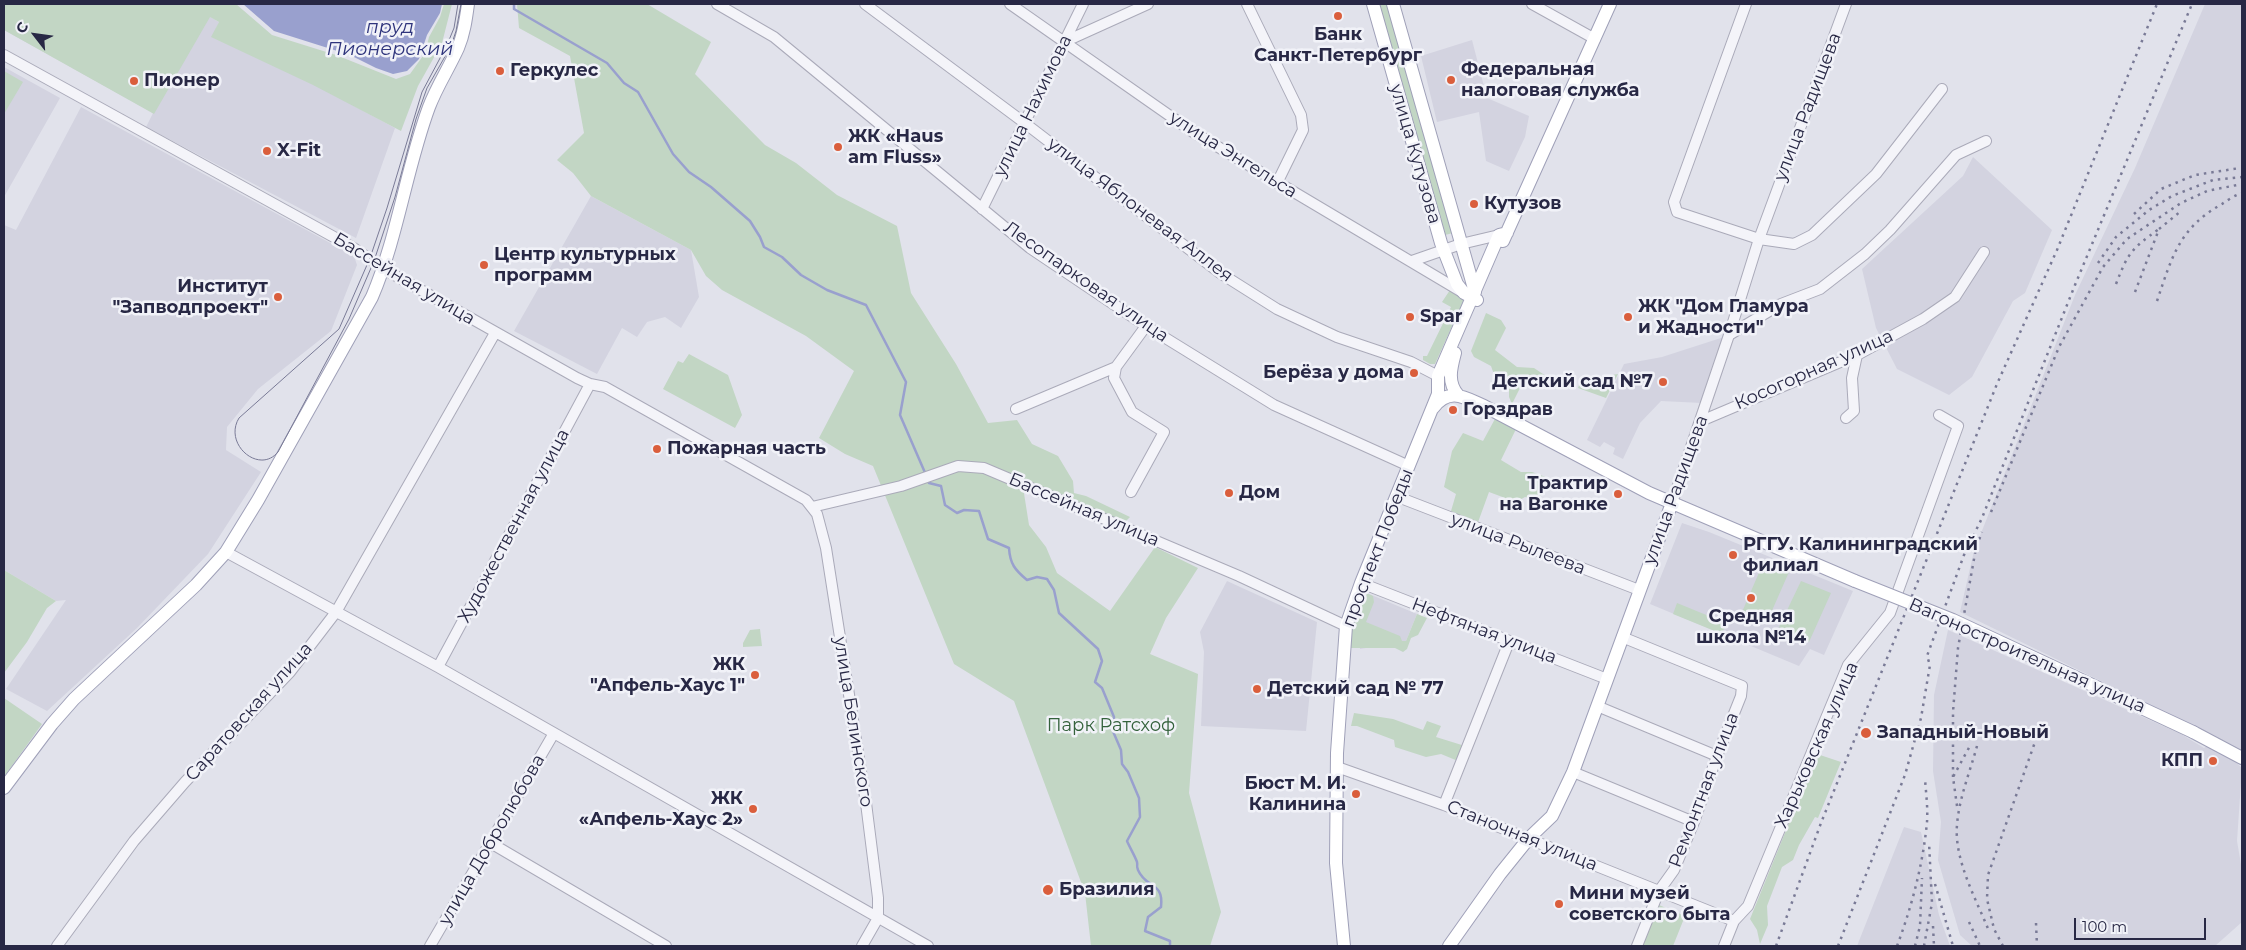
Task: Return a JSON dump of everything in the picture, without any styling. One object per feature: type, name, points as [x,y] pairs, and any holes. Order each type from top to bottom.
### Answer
[{"type":"main road","points":[[4,788],[52,724],[74,699],[196,584],[226,552],[258,500],[372,297],[383,268],[430,105],[459,47],[465,27],[468,4]]},
{"type":"main road","name":"улица Кутузова","points":[[1373,4],[1404,118],[1444,250],[1457,284],[1472,295]]},
{"type":"main road","name":"улица Кутузова","points":[[1393,4],[1461,244],[1472,295]]},
{"type":"main road","name":"проспект Победы","points":[[1344,946],[1336,863],[1336,767],[1346,626],[1361,583],[1398,497],[1432,410],[1438,394],[1438,376],[1472,295],[1503,234],[1610,4]]},
{"type":"main road","name":"проспект Победы","points":[[1458,395],[1451,386],[1451,367],[1472,295]]},
{"type":"main road","points":[[1432,410],[1442,399],[1458,395]]},
{"type":"main road","name":"Вагоностроительная улица","points":[[1458,395],[1484,406],[1672,503],[1855,581],[1954,620],[2193,732],[2242,758]]},
{"type":"main road","name":"улица Радищева","points":[[1449,946],[1489,890],[1530,838],[1552,816],[1573,772],[1672,503]]},
{"type":"street","name":"Лесопарковая улица","points":[[717,4],[734,7],[774,37],[1030,248],[1146,326],[1274,405],[1409,466]]},
{"type":"street","name":"улица Яблоневая Аллея","points":[[864,4],[1026,124],[1220,273],[1269,304],[1337,337],[1411,362],[1438,376]]},
{"type":"street","name":"улица Энгельса","points":[[1010,4],[1192,132],[1472,295]]},
{"type":"street","name":"улица Нахимова","points":[[982,208],[1026,124],[1083,4]]},
{"type":"street","points":[[1064,42],[1148,4]]},
{"type":"street","points":[[1247,4],[1301,116],[1303,130],[1277,183]]},
{"type":"street","points":[[1532,4],[1595,39]]},
{"type":"street","points":[[1746,4],[1674,202],[1677,212],[1759,239],[1794,244],[1812,235],[1876,174],[1942,89]]},
{"type":"street","name":"улица Радищева","points":[[1672,503],[1701,421],[1759,239],[1846,4]]},
{"type":"street","name":"Бассейная улица","points":[[4,55],[352,246],[383,268],[495,333],[590,384],[605,387],[809,503],[901,486],[958,466],[984,468],[1239,576],[1346,626]]},
{"type":"street","points":[[1729,334],[1781,304],[1820,289],[1865,254],[1890,230],[1956,155],[1986,141]]},
{"type":"street","points":[[1412,261],[1461,244],[1503,234]]},
{"type":"street","name":"Косогорная улица","points":[[1701,421],[1857,355],[1922,319],[1955,298],[1984,252]]},
{"type":"street","points":[[1131,492],[1164,432],[1132,412],[1114,378],[1116,366],[1146,326]]},
{"type":"street","name":"Саратовская улица","points":[[58,946],[134,841],[185,782],[284,678],[336,612],[495,333]]},
{"type":"street","points":[[1846,418],[1854,411],[1852,378],[1857,355]]},
{"type":"street","points":[[1016,409],[1116,366]]},
{"type":"street","name":"Художественная улица","points":[[438,667],[590,384]]},
{"type":"street","name":"Харьковская улица","points":[[1724,946],[1734,921],[1748,906],[1848,666],[1890,612],[1958,426],[1940,415]]},
{"type":"street","name":"улица Рылеева","points":[[1398,497],[1639,590]]},
{"type":"street","name":"улица Белинского","points":[[809,503],[820,522],[826,548],[866,803],[878,898],[878,918]]},
{"type":"street","points":[[226,552],[438,667],[928,946]]},
{"type":"street","name":"Нефтяная улица","points":[[1361,583],[1607,679]]},
{"type":"street","name":"Ремонтная улица","points":[[1622,636],[1742,686],[1741,696],[1717,756],[1694,822],[1674,870],[1659,891],[1637,946]]},
{"type":"street","points":[[1444,805],[1509,642]]},
{"type":"street","points":[[1597,706],[1717,756]]},
{"type":"street","name":"улица Добролюбова","points":[[430,946],[554,733]]},
{"type":"street","name":"Станочная улица","points":[[1336,767],[1530,838],[1734,921]]},
{"type":"street","points":[[1573,772],[1694,822]]},
{"type":"street","points":[[489,842],[666,946]]},
{"type":"street","points":[[862,946],[878,918]]},
{"type":"shaded area","points":[[4,4],[188,4],[219,22],[215,31],[395,128],[356,238],[146,127],[153,113],[4,30]]},
{"type":"shaded area","points":[[2205,4],[2242,4],[2242,750],[1960,612],[1974,551],[2075,295],[2135,168]]},
{"type":"shaded area","points":[[1472,40],[1487,98],[1529,116],[1525,137],[1509,171],[1486,161],[1479,112],[1437,122],[1421,56]]},
{"type":"shaded area","points":[[4,67],[60,98],[4,197]]},
{"type":"shaded area","points":[[81,107],[354,256],[357,265],[331,331],[258,389],[227,427],[226,450],[261,472],[208,554],[137,628],[47,711],[6,689],[66,600],[56,601],[4,570],[4,225],[16,230]]},
{"type":"shaded area","points":[[1973,157],[2052,230],[2025,293],[2013,301],[1972,377],[1949,395],[1897,369],[1876,328],[1862,269],[1963,176]]},
{"type":"shaded area","points":[[591,196],[691,250],[699,297],[681,328],[665,317],[647,322],[637,337],[622,328],[597,374],[514,331]]},
{"type":"shaded area","name":"Детский сад №7","points":[[1724,337],[1702,403],[1661,401],[1640,423],[1623,459],[1613,454],[1615,448],[1604,442],[1600,447],[1587,440],[1624,364],[1662,357]]},
{"type":"shaded area","name":"Средняя школа №14","points":[[1682,523],[1709,532],[1853,591],[1824,655],[1810,649],[1799,666],[1650,604]]},
{"type":"shaded area","name":"Детский сад № 77","points":[[1227,581],[1317,622],[1306,731],[1201,726],[1204,652],[1200,632]]},
{"type":"shaded area","points":[[1362,591],[1417,614],[1406,641],[1360,649]]},
{"type":"shaded area","points":[[1948,630],[2181,734],[2204,748],[2207,746],[2229,756],[2242,768],[2237,841],[2242,870],[2242,922],[2215,946],[1972,946],[1960,935],[1938,860],[1941,822],[1933,771],[1934,695]]},
{"type":"shaded area","points":[[1904,827],[1921,832],[1939,915],[1950,946],[1857,946]]},
{"type":"green space","points":[[4,4],[236,4],[272,35],[336,55],[396,79],[410,74],[425,53],[429,37],[440,17],[444,4],[452,4],[442,43],[418,86],[401,131],[313,85],[211,37],[219,22],[210,17],[154,114],[4,30]]},
{"type":"green space","name":"Парк Ратсхоф","points":[[517,4],[647,4],[711,42],[695,74],[765,145],[796,163],[837,195],[897,226],[911,293],[956,364],[988,423],[1017,420],[1032,444],[1058,456],[1073,481],[1074,493],[1086,496],[1130,517],[1124,523],[1023,487],[1029,525],[1046,547],[1057,573],[1110,611],[1155,547],[1198,568],[1166,618],[1150,654],[1198,674],[1189,793],[1221,912],[1210,946],[1091,946],[1085,893],[1014,701],[954,664],[873,466],[845,454],[819,438],[854,371],[806,336],[722,290],[706,276],[691,250],[591,196],[573,173],[557,160],[584,133],[570,56],[519,28]]},
{"type":"green space","points":[[1379,4],[1388,4],[1453,233],[1445,235]]},
{"type":"green space","points":[[4,71],[23,82],[4,114]]},
{"type":"green space","points":[[1450,290],[1464,297],[1463,302],[1435,364],[1430,364],[1423,360],[1423,356],[1427,356],[1451,307],[1442,302]]},
{"type":"green space","points":[[1486,313],[1501,320],[1506,328],[1495,350],[1517,367],[1534,368],[1546,376],[1525,378],[1512,404],[1509,397],[1509,389],[1497,383],[1491,366],[1474,357],[1471,351]]},
{"type":"green space","points":[[689,354],[728,375],[742,415],[735,428],[663,389],[678,361],[683,363]]},
{"type":"green space","points":[[1618,374],[1606,398],[1578,388],[1581,380]]},
{"type":"green space","points":[[1496,417],[1517,427],[1501,460],[1521,472],[1532,472],[1554,480],[1552,489],[1545,488],[1538,500],[1525,497],[1516,502],[1489,492],[1477,525],[1451,511],[1456,494],[1444,487],[1452,451],[1463,433],[1483,441]]},
{"type":"green space","points":[[1764,561],[1789,572],[1767,622],[1742,612]]},
{"type":"green space","points":[[4,570],[56,601],[47,608],[27,642],[4,673]]},
{"type":"green space","points":[[1801,581],[1831,593],[1809,642],[1779,627]]},
{"type":"green space","points":[[1362,591],[1373,596],[1374,602],[1366,622],[1400,636],[1402,641],[1406,641],[1417,614],[1427,618],[1418,635],[1411,638],[1407,649],[1403,652],[1395,648],[1348,648],[1350,624]]},
{"type":"green space","points":[[1677,603],[1726,623],[1722,634],[1673,614]]},
{"type":"green space","points":[[760,629],[762,646],[743,647],[743,643],[750,630]]},
{"type":"green space","points":[[4,698],[42,724],[4,777]]},
{"type":"green space","points":[[1354,713],[1393,719],[1423,730],[1427,721],[1441,726],[1436,737],[1465,746],[1458,761],[1441,754],[1426,757],[1395,747],[1394,740],[1357,726],[1351,726]]},
{"type":"green space","points":[[1817,754],[1841,762],[1818,818],[1815,817],[1793,860],[1782,867],[1767,906],[1768,925],[1760,944],[1757,930],[1750,919]]},
{"type":"green space","points":[[1659,905],[1685,916],[1673,946],[1642,946]]},
{"type":"water","name":"пруд Пионерский","points":[[243,4],[442,4],[440,13],[427,35],[419,59],[407,71],[393,74],[350,55],[274,31]]},
{"type":"waterway","points":[[514,4],[514,9],[607,63],[624,83],[638,92],[673,154],[689,172],[711,187],[750,221],[764,247],[782,257],[801,275],[827,290],[866,305],[906,382],[900,415],[926,475]]},
{"type":"waterway","points":[[928,480],[929,483],[941,486],[945,505],[957,513],[964,510],[979,511],[988,539],[1009,548],[1014,566],[1027,580],[1037,577],[1047,579],[1054,590],[1059,613],[1098,649],[1102,661],[1095,682],[1102,688],[1114,717],[1112,729],[1121,750],[1122,764],[1128,772],[1139,798],[1140,817],[1127,841],[1141,876],[1160,893],[1161,907],[1148,917],[1145,931],[1170,941],[1170,946]]},
{"type":"tram line","points":[[458,4],[454,28],[422,92],[370,258],[339,329],[239,418],[235,428],[236,438],[239,446],[253,458],[262,460],[270,458],[278,452],[349,319],[374,261],[427,88],[451,46],[461,4]]},
{"type":"railway","points":[[1776,946],[1821,823],[1997,384],[2057,250],[2157,4]]},
{"type":"railway","points":[[1838,946],[1905,775],[1921,718],[1930,665],[1927,656],[1964,555],[1982,518],[2075,285],[2192,4]]},
{"type":"railway","points":[[2134,214],[2161,189],[2195,175],[2240,168]]},
{"type":"railway","points":[[2098,263],[2116,237],[2149,210],[2172,196],[2213,180],[2242,177]]},
{"type":"railway","points":[[1991,512],[2059,347],[2103,267],[2127,239],[2181,203],[2207,191],[2242,184]]},
{"type":"railway","points":[[2157,301],[2173,257],[2186,234],[2207,213],[2242,193]]},
{"type":"railway","points":[[2135,292],[2159,229],[2181,211]]},
{"type":"railway","points":[[2116,284],[2127,258],[2136,247],[2159,229]]},
{"type":"railway","points":[[1953,777],[1953,712],[1958,648],[1976,548],[1982,532]]},
{"type":"railway","points":[[2003,946],[1994,929],[1987,899],[1988,875],[2035,742]]},
{"type":"railway","points":[[1957,806],[1953,777],[1971,744]]},
{"type":"railway","points":[[1977,746],[1960,805],[1957,838],[1962,865],[1989,931]]},
{"type":"railway","points":[[1897,946],[1912,900],[1923,853],[1927,817],[1925,779]]},
{"type":"railway","points":[[1924,946],[1932,903],[1929,842]]},
{"type":"railway","points":[[1915,946],[1920,926],[1922,878]]},
{"type":"railway","points":[[1935,884],[1953,946]]},
{"type":"railway","points":[[1969,922],[1980,946]]},
{"type":"railway","points":[[2036,923],[2037,946]]},
{"type":"railway","points":[[1933,926],[1934,946]]},
{"type":"place","name":"Банк Санкт-Петербург","points":[[1338,16]]},
{"type":"place","name":"Геркулес","points":[[500,71]]},
{"type":"place","name":"Федеральная налоговая служба","points":[[1451,80]]},
{"type":"place","name":"Пионер","points":[[134,81]]},
{"type":"place","name":"ЖК «Haus am Fluss»","points":[[838,147]]},
{"type":"place","name":"X-Fit","points":[[267,151]]},
{"type":"place","name":"Кутузов","points":[[1474,204]]},
{"type":"place","name":"Центр культурных программ","points":[[484,265]]},
{"type":"place","name":"Институт \"Запводпроект\"","points":[[278,297]]},
{"type":"place","name":"Spar","points":[[1410,317]]},
{"type":"place","name":"ЖК \"Дом Гламура и Жадности\"","points":[[1628,317]]},
{"type":"place","name":"Берёза у дома","points":[[1414,373]]},
{"type":"place","name":"Детский сад №7","points":[[1663,382]]},
{"type":"place","name":"Горздрав","points":[[1453,410]]},
{"type":"place","name":"Пожарная часть","points":[[657,449]]},
{"type":"place","name":"Дом","points":[[1229,493]]},
{"type":"place","name":"Трактир на Вагонке","points":[[1618,494]]},
{"type":"place","name":"РГГУ. Калининградский филиал","points":[[1733,555]]},
{"type":"place","name":"Средняя школа №14","points":[[1751,598]]},
{"type":"place","name":"ЖК \"Апфель-Хаус 1\"","points":[[755,675]]},
{"type":"place","name":"Детский сад № 77","points":[[1257,689]]},
{"type":"place","name":"Западный-Новый","points":[[1866,733]]},
{"type":"place","name":"КПП","points":[[2213,761]]},
{"type":"place","name":"Бюст М. И. Калинина","points":[[1356,794]]},
{"type":"place","name":"ЖК «Апфель-Хаус 2»","points":[[753,809]]},
{"type":"place","name":"Бразилия","points":[[1048,890]]},
{"type":"place","name":"Мини музей советского быта","points":[[1559,904]]}]
